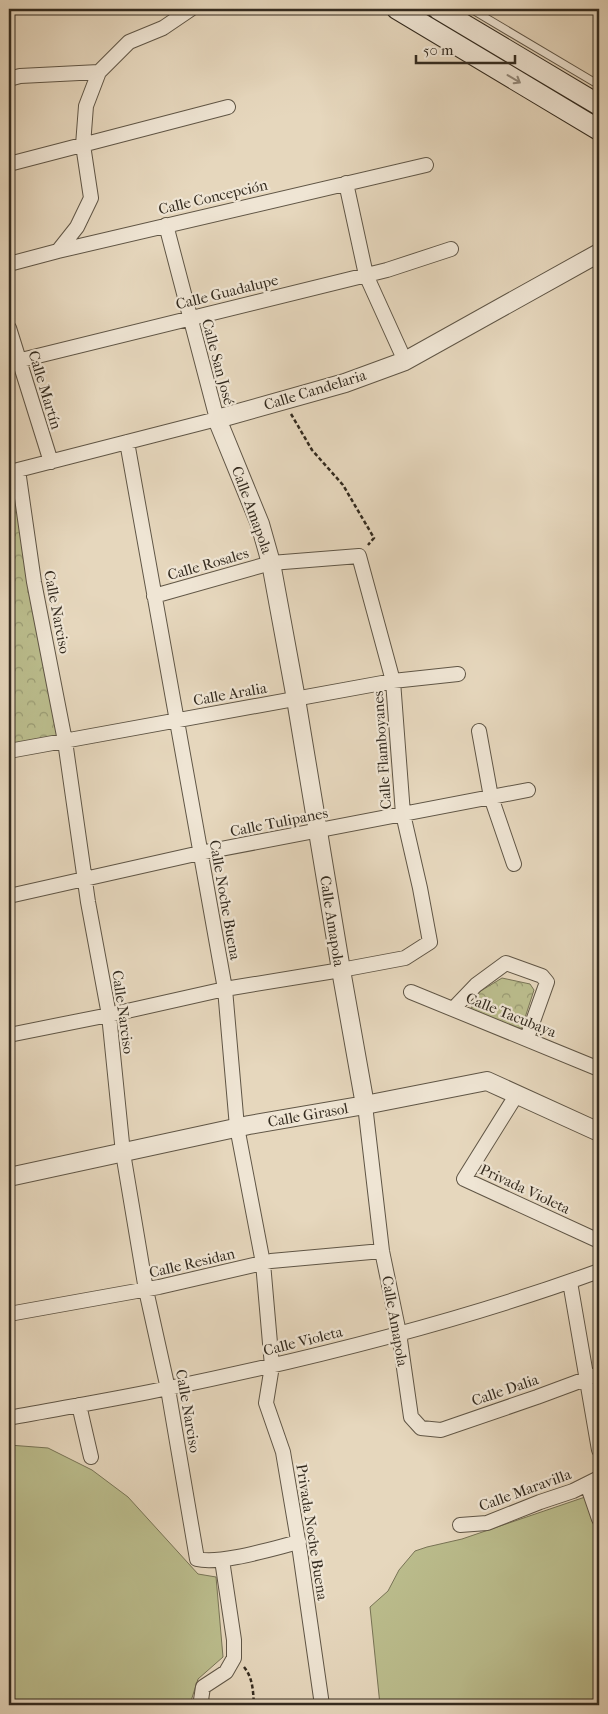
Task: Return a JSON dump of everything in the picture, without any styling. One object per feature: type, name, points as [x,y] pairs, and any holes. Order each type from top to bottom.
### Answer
[{"type":"main road","points":[[397,9],[599,130]]},
{"type":"main road","points":[[438,9],[599,105]]},
{"type":"street","points":[[58,251],[77,227],[91,198],[83,145],[86,106],[99,72],[129,42],[163,28],[191,9]]},
{"type":"street","points":[[9,79],[20,76],[99,72]]},
{"type":"street","points":[[9,164],[228,107]]},
{"type":"street","name":"Calle Concepción","points":[[9,264],[166,225],[426,165]]},
{"type":"street","points":[[346,183],[366,275],[405,361]]},
{"type":"street","name":"Calle San José","points":[[166,225],[217,419]]},
{"type":"street","name":"Calle Guadalupe","points":[[14,362],[190,317],[387,270],[451,249]]},
{"type":"street","name":"Calle Candelaria","points":[[13,472],[217,419],[345,383],[405,361],[599,253]]},
{"type":"street","name":"Calle Martín","points":[[9,328],[14,362],[50,462]]},
{"type":"street","name":"Calle Amapola","points":[[217,419],[260,524],[271,564],[296,699],[365,1105],[382,1251],[399,1333],[411,1417],[421,1428]]},
{"type":"street","name":"Calle Noche Buena","points":[[127,442],[225,989],[238,1128],[262,1263],[272,1366]]},
{"type":"street","name":"Calle Narciso","points":[[13,472],[65,741],[85,880],[110,1015],[123,1153],[146,1290],[168,1388],[197,1559],[206,1561],[222,1560]]},
{"type":"street","name":"Calle Rosales","points":[[154,596],[271,564],[359,556]]},
{"type":"street","name":"Calle Flamboyanes","points":[[341,970],[405,958],[430,942],[403,814],[393,681],[359,556]]},
{"type":"street","name":"Calle Aralia","points":[[9,751],[393,681],[458,674]]},
{"type":"street","points":[[479,731],[491,797],[514,864]]},
{"type":"street","name":"Calle Tulipanes","points":[[9,896],[200,853],[528,790]]},
{"type":"street","points":[[453,1009],[476,985],[506,963],[542,976],[547,982],[527,1038]]},
{"type":"street","points":[[9,1035],[225,989],[341,970]]},
{"type":"street","name":"Calle Tacubaya","points":[[411,992],[599,1069]]},
{"type":"street","name":"Calle Girasol","points":[[9,1177],[238,1128],[487,1081],[599,1132]]},
{"type":"street","name":"Privada Violeta","points":[[517,1094],[464,1179],[599,1241]]},
{"type":"street","name":"Calle Residan","points":[[9,1314],[146,1290],[262,1263],[382,1251]]},
{"type":"street","name":"Calle Violeta","points":[[9,1418],[272,1366],[399,1333],[570,1282],[599,1271]]},
{"type":"street","points":[[570,1282],[593,1376],[599,1450]]},
{"type":"street","name":"Privada Noche Buena","points":[[272,1366],[266,1403],[283,1452],[299,1542],[322,1705]]},
{"type":"street","name":"Calle Dalia","points":[[421,1428],[441,1430],[593,1376]]},
{"type":"street","points":[[79,1405],[91,1457]]},
{"type":"street","points":[[593,1481],[599,1519]]},
{"type":"street","name":"Calle Maravilla","points":[[460,1525],[486,1523],[573,1491],[593,1481]]},
{"type":"street","points":[[204,1705],[201,1700],[203,1687],[226,1672],[234,1658],[234,1640],[222,1560],[299,1542]]},
{"type":"lane","points":[[471,9],[599,85]]},
{"type":"path","points":[[284,400],[312,450],[343,486],[374,538],[359,556]]},
{"type":"path","points":[[234,1658],[249,1673],[252,1681],[254,1705]]},
{"type":"green space","points":[[18,470],[65,741],[9,751],[9,473]]},
{"type":"green space","points":[[502,978],[530,984],[534,990],[521,1030],[469,1012],[479,992]]},
{"type":"green space","points":[[9,1445],[48,1448],[92,1470],[128,1497],[198,1574],[216,1577],[223,1657],[198,1679],[191,1701],[193,1705],[9,1705]]},
{"type":"green space","points":[[588,1496],[599,1529],[599,1705],[380,1705],[370,1607],[388,1591],[399,1570],[415,1551],[462,1539]]}]
